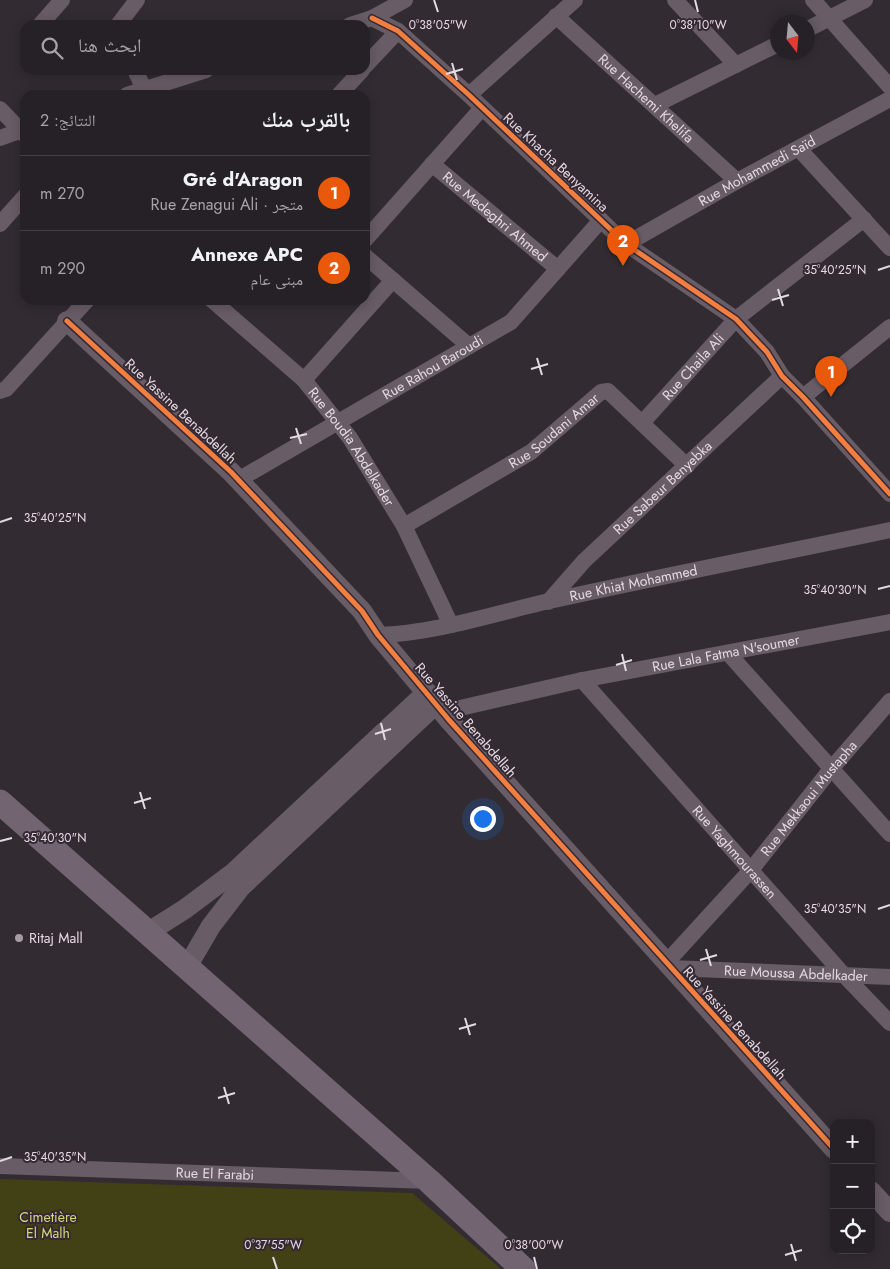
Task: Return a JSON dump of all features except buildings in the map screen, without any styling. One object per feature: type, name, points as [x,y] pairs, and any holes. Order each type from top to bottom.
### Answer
[{"type":"main road","points":[[0,802],[429,1181],[523,1269]]},
{"type":"street","points":[[49,20],[62,0]]},
{"type":"street","points":[[122,20],[137,0]]},
{"type":"street","points":[[366,20],[405,0]]},
{"type":"street","points":[[469,95],[575,0]]},
{"type":"street","points":[[675,0],[736,65]]},
{"type":"street","points":[[813,0],[890,87]]},
{"type":"street","points":[[815,26],[865,0]]},
{"type":"street","name":"Rue Hachemi Khelifa","points":[[556,16],[737,181]]},
{"type":"street","name":"Rue Khacha Benyamina","points":[[372,18],[398,31],[469,95],[626,244],[736,319],[767,352],[782,376],[804,397],[888,489]]},
{"type":"street","points":[[370,61],[398,31]]},
{"type":"street","points":[[654,105],[770,48]]},
{"type":"street","points":[[137,75],[144,89]]},
{"type":"street","points":[[141,90],[190,75]]},
{"type":"street","points":[[344,90],[357,75]]},
{"type":"street","name":"Rue Mohammedi Saïd","points":[[626,244],[737,181],[890,100]]},
{"type":"street","points":[[370,234],[482,108]]},
{"type":"street","points":[[0,109],[20,129]]},
{"type":"street","points":[[0,138],[20,133]]},
{"type":"street","points":[[799,149],[890,248]]},
{"type":"street","name":"Rue Medeghri Ahmed","points":[[432,164],[558,269]]},
{"type":"street","points":[[0,224],[20,202]]},
{"type":"street","name":"Rue Chaila Ali","points":[[642,423],[736,319],[864,219]]},
{"type":"street","name":"Rue Rahou Baroudi","points":[[238,480],[511,322],[600,220]]},
{"type":"street","points":[[370,260],[469,346]]},
{"type":"street","points":[[304,380],[393,280]]},
{"type":"street","points":[[0,391],[6,389],[82,305]]},
{"type":"street","name":"Rue Boudia Abdelkader","points":[[218,305],[304,380],[350,438],[404,526],[451,625]]},
{"type":"street","name":"Rue Yassine Benabdellah","points":[[67,321],[238,480],[362,611],[378,635],[435,703],[830,1145]]},
{"type":"street","points":[[804,397],[890,327]]},
{"type":"street","name":"Rue Sabeur Benyebka","points":[[548,602],[584,561],[782,376]]},
{"type":"street","name":"Rue Soudani Amar","points":[[404,526],[531,452],[601,392],[608,391],[687,466]]},
{"type":"street","name":"Rue Khiat Mohammed","points":[[378,635],[397,634],[451,625],[548,602],[890,530]]},
{"type":"street","name":"Rue Lala Fatma N'soumer","points":[[435,703],[582,680],[890,622]]},
{"type":"street","points":[[728,653],[890,834]]},
{"type":"street","name":"Rue Yaghmourassen","points":[[582,680],[843,974],[890,1023]]},
{"type":"street","name":"Rue Mekkaoui Mustapha","points":[[669,966],[890,700]]},
{"type":"street","points":[[147,933],[185,909],[233,874],[435,703]]},
{"type":"street","points":[[187,967],[211,926],[241,887],[435,703]]},
{"type":"street","name":"Rue Moussa Abdelkader","points":[[669,966],[890,977]]},
{"type":"street","name":"Rue El Farabi","points":[[0,1166],[429,1181]]},
{"type":"street","points":[[875,1195],[890,1212]]},
{"type":"green space","name":"Cimetière El Malh","points":[[0,1179],[412,1193],[501,1269],[0,1269]]},
{"type":"cycle path","points":[[372,18],[398,31],[469,95],[626,244],[736,319],[767,352],[782,376],[890,494]]},
{"type":"cycle path","points":[[67,321],[231,472],[362,611],[378,635],[449,720],[830,1145]]},
{"type":"place","name":"Annexe APC","points":[[623,266]]},
{"type":"place","name":"Gré d'Aragon","points":[[831,397]]},
{"type":"place","name":"Ritaj Mall","points":[[19,938]]}]
